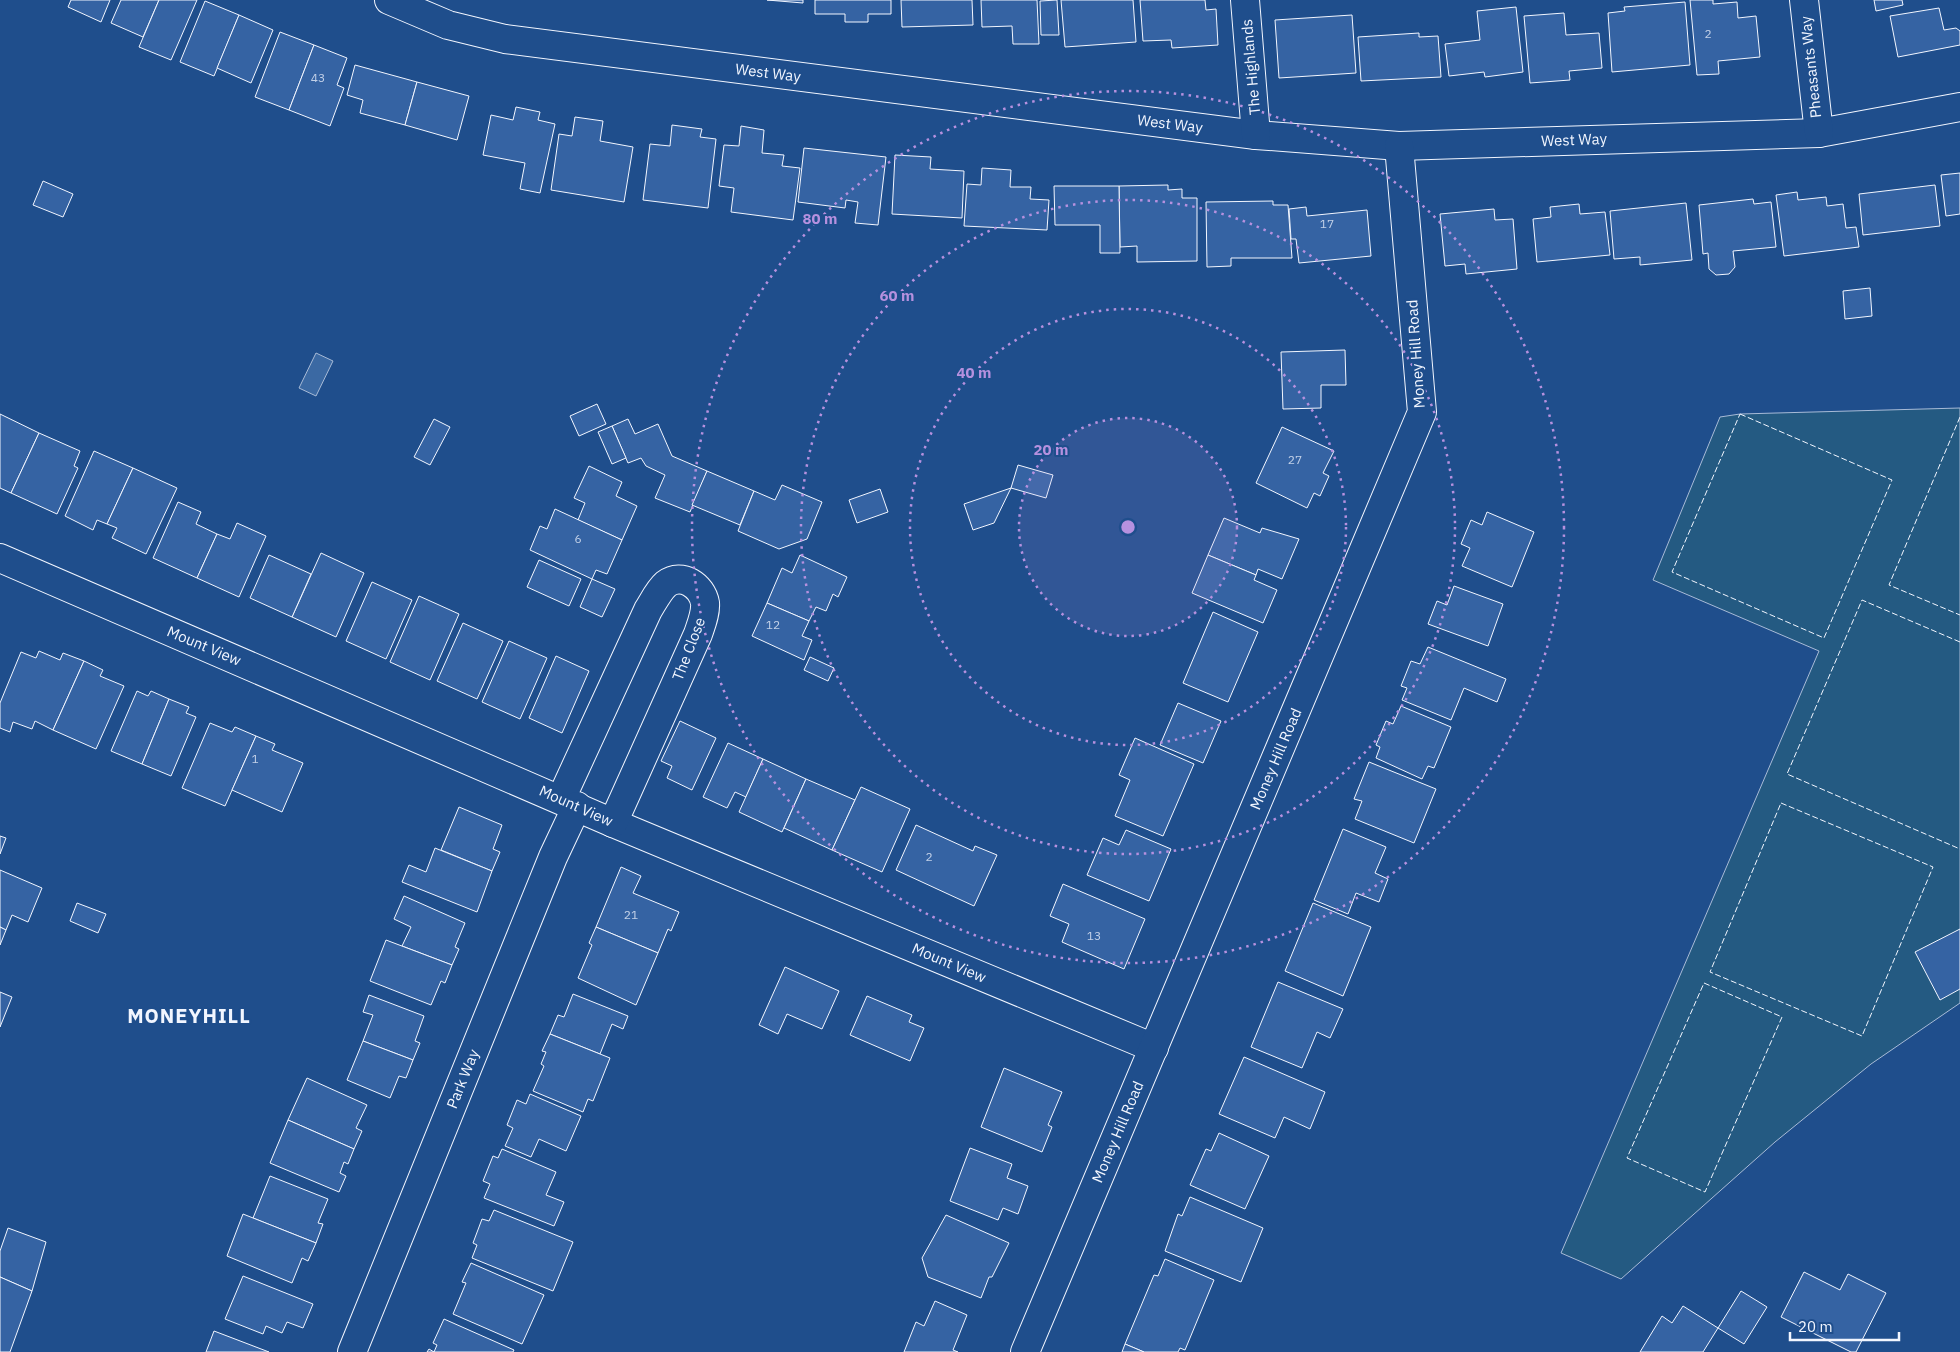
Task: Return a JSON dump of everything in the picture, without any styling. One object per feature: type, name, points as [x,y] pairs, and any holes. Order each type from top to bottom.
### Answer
[{"type":"street","name":"West Way","points":[[389,0],[448,24],[505,39],[1256,135],[1399,146],[1819,133],[1960,106]]},
{"type":"street","name":"The Highlands","points":[[1246,0],[1256,135]]},
{"type":"street","name":"Pheasants Way","points":[[1804,0],[1819,133]]},
{"type":"street","name":"Money Hill Road","points":[[1025,1352],[1422,412],[1399,146]]},
{"type":"street","name":"Mount View","points":[[2,565],[613,823],[1154,1048]]},
{"type":"street","name":"The Close","points":[[569,803],[648,610],[666,585],[674,580],[690,582],[697,587],[705,604],[698,634],[613,823]]},
{"type":"street","name":"Park Way","points":[[352,1352],[554,857],[569,803]]},
{"type":"shaded area","points":[[316,353],[333,361],[316,396],[299,388]]},
{"type":"shaded area","points":[[1960,408],[1960,1003],[1871,1064],[1775,1142],[1621,1279],[1561,1253],[1819,651],[1653,580],[1720,417],[1740,414]]},
{"type":"building","points":[[71,0],[110,0],[101,22],[68,7]]},
{"type":"building","points":[[121,0],[159,0],[143,37],[111,23]]},
{"type":"building","points":[[159,0],[197,0],[171,60],[139,47]]},
{"type":"building","points":[[767,0],[803,0],[803,3]]},
{"type":"building","points":[[815,0],[891,0],[891,14],[868,14],[868,22],[845,22],[845,14],[815,14]]},
{"type":"building","points":[[901,0],[972,0],[973,25],[902,27]]},
{"type":"building","points":[[981,0],[1037,0],[1039,44],[1013,44],[1012,26],[982,27]]},
{"type":"building","points":[[1057,0],[1059,35],[1041,35],[1040,1]]},
{"type":"building","points":[[1061,0],[1133,0],[1136,42],[1065,47]]},
{"type":"building","points":[[1140,0],[1205,0],[1206,10],[1216,9],[1218,45],[1172,48],[1171,40],[1143,41]]},
{"type":"building","points":[[1690,0],[1713,0],[1713,4],[1737,2],[1738,18],[1756,16],[1760,57],[1718,61],[1719,74],[1697,75]]},
{"type":"building","points":[[1874,0],[1902,0],[1903,5],[1876,11]]},
{"type":"building","points":[[205,1],[239,15],[214,76],[180,62]]},
{"type":"building","points":[[1685,2],[1690,65],[1612,72],[1608,13],[1625,11],[1624,7]]},
{"type":"building","points":[[1516,7],[1523,72],[1485,77],[1484,72],[1449,76],[1445,44],[1480,40],[1477,11]]},
{"type":"building","points":[[1939,8],[1944,30],[1956,28],[1960,31],[1960,45],[1898,57],[1890,16]]},
{"type":"building","points":[[1564,13],[1566,35],[1599,33],[1602,68],[1569,71],[1570,80],[1530,83],[1524,16]]},
{"type":"building","points":[[239,15],[273,30],[251,83],[217,68]]},
{"type":"building","points":[[1352,15],[1356,73],[1279,78],[1275,20]]},
{"type":"building","points":[[280,32],[314,45],[289,110],[255,97]]},
{"type":"building","points":[[1419,33],[1419,37],[1438,36],[1441,77],[1361,81],[1358,37]]},
{"type":"building","points":[[314,45],[347,58],[337,85],[344,88],[330,126],[289,110]]},
{"type":"building","points":[[355,65],[417,82],[405,125],[360,113],[363,100],[347,95]]},
{"type":"building","points":[[417,82],[469,96],[457,140],[405,125]]},
{"type":"building","points":[[516,107],[540,112],[538,120],[555,124],[540,193],[520,189],[525,163],[483,155],[491,115],[513,120]]},
{"type":"building","points":[[575,117],[603,121],[600,141],[633,147],[624,202],[551,190],[559,134],[572,136]]},
{"type":"building","points":[[672,125],[702,129],[700,137],[716,139],[708,208],[643,200],[650,144],[670,146]]},
{"type":"building","points":[[741,126],[764,130],[762,153],[784,155],[782,166],[800,168],[793,220],[731,212],[734,188],[719,186],[724,145],[739,146]]},
{"type":"building","points":[[804,148],[886,157],[878,225],[855,223],[858,202],[846,200],[845,208],[798,202]]},
{"type":"building","points":[[895,155],[931,157],[930,169],[964,171],[962,218],[892,214]]},
{"type":"building","points":[[982,168],[1011,170],[1010,187],[1031,187],[1030,199],[1049,200],[1047,230],[964,226],[967,184],[981,185]]},
{"type":"building","points":[[1960,173],[1960,214],[1946,216],[1941,175]]},
{"type":"building","points":[[43,181],[73,194],[63,217],[33,205]]},
{"type":"building","points":[[1168,185],[1168,190],[1182,189],[1182,198],[1197,198],[1197,261],[1137,262],[1137,246],[1120,247],[1119,186]]},
{"type":"building","points":[[1935,185],[1940,226],[1863,235],[1859,194]]},
{"type":"building","points":[[1054,186],[1119,186],[1120,253],[1100,253],[1100,225],[1055,225]]},
{"type":"building","points":[[1797,192],[1798,200],[1826,197],[1827,206],[1843,204],[1846,228],[1856,227],[1859,247],[1784,256],[1776,195]]},
{"type":"building","points":[[1753,199],[1754,204],[1771,202],[1776,247],[1733,251],[1735,267],[1729,274],[1716,275],[1709,269],[1708,253],[1703,254],[1699,205]]},
{"type":"building","points":[[1273,201],[1273,205],[1288,205],[1292,258],[1231,258],[1231,266],[1207,267],[1206,202]]},
{"type":"building","points":[[1686,203],[1692,260],[1640,265],[1640,257],[1614,259],[1610,211]]},
{"type":"building","points":[[1579,204],[1580,214],[1605,212],[1610,255],[1537,262],[1533,219],[1551,217],[1550,207]]},
{"type":"building","points":[[1306,207],[1307,216],[1367,210],[1371,256],[1299,263],[1296,239],[1291,239],[1289,209]]},
{"type":"building","points":[[1494,209],[1495,220],[1513,219],[1517,269],[1466,274],[1465,264],[1445,266],[1440,214]]},
{"type":"building","points":[[1870,288],[1872,316],[1845,319],[1843,291]]},
{"type":"building","points":[[1345,350],[1346,385],[1321,385],[1321,408],[1283,409],[1281,352]]},
{"type":"building","points":[[597,404],[606,424],[579,436],[570,416]]},
{"type":"building","points":[[0,414],[39,433],[11,493],[0,488]]},
{"type":"building","points":[[434,419],[450,427],[430,465],[414,457]]},
{"type":"building","points":[[628,419],[635,434],[658,424],[672,456],[707,471],[690,512],[655,498],[665,475],[646,466],[641,458],[628,463],[612,426]]},
{"type":"building","points":[[612,426],[626,458],[612,464],[598,432]]},
{"type":"building","points":[[1282,427],[1334,451],[1323,473],[1329,476],[1320,496],[1314,493],[1307,508],[1256,483]]},
{"type":"building","points":[[39,433],[80,451],[74,466],[78,468],[57,514],[11,493]]},
{"type":"building","points":[[94,451],[133,468],[107,524],[97,520],[93,530],[65,516]]},
{"type":"building","points":[[1018,465],[1053,475],[1046,498],[1011,488]]},
{"type":"building","points":[[589,466],[622,482],[616,496],[637,506],[622,540],[578,520],[585,503],[574,498]]},
{"type":"building","points":[[133,468],[177,488],[146,554],[112,538],[117,528],[107,524]]},
{"type":"building","points":[[707,471],[754,491],[740,525],[692,505]]},
{"type":"building","points":[[782,485],[822,502],[807,539],[779,549],[738,531],[754,491],[775,500]]},
{"type":"building","points":[[1011,488],[994,523],[973,530],[964,504]]},
{"type":"building","points":[[880,489],[888,512],[857,523],[849,500]]},
{"type":"building","points":[[178,502],[201,512],[196,524],[217,534],[197,578],[153,558]]},
{"type":"building","points":[[555,509],[622,540],[607,574],[596,570],[592,579],[530,550],[540,526],[547,529]]},
{"type":"building","points":[[1487,512],[1534,532],[1512,587],[1462,566],[1470,548],[1461,544],[1471,520],[1482,525]]},
{"type":"building","points":[[1224,518],[1260,533],[1262,528],[1299,539],[1282,579],[1258,569],[1256,575],[1208,555]]},
{"type":"building","points":[[237,523],[266,536],[239,597],[197,578],[217,534],[230,539]]},
{"type":"building","points":[[321,553],[364,573],[336,637],[292,617]]},
{"type":"building","points":[[269,555],[311,574],[292,617],[250,598]]},
{"type":"building","points":[[800,555],[847,577],[838,597],[833,594],[826,611],[816,607],[809,621],[767,603],[782,568],[792,573]]},
{"type":"building","points":[[1208,555],[1256,575],[1254,580],[1277,590],[1263,623],[1192,593]]},
{"type":"building","points":[[539,560],[581,579],[569,606],[527,587]]},
{"type":"building","points":[[592,579],[615,589],[602,617],[580,607]]},
{"type":"building","points":[[372,582],[412,600],[386,659],[346,641]]},
{"type":"building","points":[[1454,586],[1503,604],[1488,646],[1428,624],[1437,601],[1447,605]]},
{"type":"building","points":[[419,596],[459,614],[430,680],[390,662]]},
{"type":"building","points":[[767,603],[809,621],[802,636],[812,640],[804,660],[752,636]]},
{"type":"building","points":[[1213,612],[1258,632],[1228,702],[1183,683]]},
{"type":"building","points":[[463,623],[503,641],[477,699],[437,681]]},
{"type":"building","points":[[509,641],[547,658],[520,719],[482,702]]},
{"type":"building","points":[[1428,647],[1506,679],[1497,702],[1464,688],[1451,720],[1402,700],[1407,688],[1401,686],[1411,661],[1420,664]]},
{"type":"building","points":[[39,651],[60,660],[63,653],[84,661],[53,730],[35,721],[32,729],[13,722],[10,732],[0,728],[0,703],[21,652],[36,658]]},
{"type":"building","points":[[556,656],[589,671],[562,733],[529,718]]},
{"type":"building","points":[[810,657],[834,668],[828,681],[804,670]]},
{"type":"building","points":[[84,661],[103,670],[100,676],[124,686],[96,749],[53,730]]},
{"type":"building","points":[[137,691],[148,696],[151,691],[169,699],[142,764],[111,751]]},
{"type":"building","points":[[169,699],[189,707],[186,713],[196,717],[171,776],[142,764]]},
{"type":"building","points":[[1178,703],[1221,721],[1203,763],[1160,745]]},
{"type":"building","points":[[1401,706],[1451,727],[1434,768],[1428,766],[1422,779],[1376,758],[1380,747],[1376,745],[1386,721],[1393,724]]},
{"type":"building","points":[[680,721],[716,738],[692,790],[667,778],[672,766],[661,761]]},
{"type":"building","points":[[210,723],[232,732],[235,727],[256,736],[225,806],[182,788]]},
{"type":"building","points":[[256,736],[275,744],[272,750],[303,763],[282,812],[232,790]]},
{"type":"building","points":[[1135,738],[1194,764],[1163,836],[1115,816],[1130,780],[1119,775]]},
{"type":"building","points":[[728,743],[763,759],[746,797],[735,792],[727,808],[703,797]]},
{"type":"building","points":[[763,759],[806,779],[782,832],[739,812]]},
{"type":"building","points":[[1369,762],[1436,789],[1414,843],[1355,819],[1362,801],[1354,799]]},
{"type":"building","points":[[806,779],[855,800],[832,850],[784,828]]},
{"type":"building","points":[[861,787],[910,809],[882,872],[832,850]]},
{"type":"building","points":[[459,807],[502,825],[493,849],[500,852],[492,871],[441,850]]},
{"type":"building","points":[[916,825],[973,851],[975,846],[997,855],[974,906],[896,870]]},
{"type":"building","points":[[1343,829],[1386,847],[1375,873],[1388,879],[1379,902],[1356,893],[1348,914],[1314,900]]},
{"type":"building","points":[[1126,830],[1171,849],[1149,901],[1087,875],[1103,838],[1119,845]]},
{"type":"building","points":[[0,836],[6,838],[0,854]]},
{"type":"building","points":[[435,848],[492,871],[477,912],[402,882],[409,865],[426,872]]},
{"type":"building","points":[[621,867],[641,876],[633,893],[679,912],[671,931],[668,929],[658,953],[596,927]]},
{"type":"building","points":[[0,870],[42,888],[28,922],[12,915],[6,930],[0,927]]},
{"type":"building","points":[[1063,884],[1145,919],[1124,969],[1062,942],[1069,924],[1050,916]]},
{"type":"building","points":[[404,896],[465,923],[455,947],[459,949],[452,965],[402,946],[411,927],[394,919]]},
{"type":"building","points":[[77,903],[106,914],[98,933],[70,921]]},
{"type":"building","points":[[1313,903],[1371,927],[1343,996],[1285,971]]},
{"type":"building","points":[[0,927],[6,930],[0,945]]},
{"type":"building","points":[[596,927],[658,953],[636,1005],[578,978],[592,945],[589,943]]},
{"type":"building","points":[[1960,929],[1960,989],[1940,1000],[1915,952]]},
{"type":"building","points":[[386,940],[452,965],[445,983],[441,981],[431,1005],[370,981]]},
{"type":"building","points":[[785,967],[839,991],[822,1029],[787,1014],[778,1034],[759,1025]]},
{"type":"building","points":[[1278,982],[1343,1009],[1330,1038],[1317,1032],[1302,1068],[1251,1047]]},
{"type":"building","points":[[0,992],[12,997],[0,1027]]},
{"type":"building","points":[[573,994],[628,1016],[623,1029],[612,1024],[600,1054],[550,1034],[558,1015],[564,1017]]},
{"type":"building","points":[[369,995],[424,1016],[415,1041],[420,1043],[413,1060],[363,1041],[373,1015],[363,1012]]},
{"type":"building","points":[[867,996],[912,1015],[909,1022],[924,1028],[910,1061],[850,1035]]},
{"type":"building","points":[[550,1034],[610,1058],[593,1101],[588,1099],[583,1112],[533,1091],[544,1066],[541,1064],[546,1052],[542,1051]]},
{"type":"building","points":[[363,1041],[413,1060],[406,1078],[399,1076],[390,1098],[347,1080]]},
{"type":"building","points":[[1244,1057],[1325,1092],[1310,1129],[1284,1117],[1275,1138],[1219,1114]]},
{"type":"building","points":[[1004,1068],[1062,1092],[1048,1125],[1052,1127],[1042,1152],[981,1127]]},
{"type":"building","points":[[307,1078],[367,1105],[356,1128],[362,1131],[354,1149],[288,1120]]},
{"type":"building","points":[[530,1094],[581,1116],[566,1151],[539,1139],[531,1157],[505,1146],[513,1128],[507,1125],[517,1100],[526,1104]]},
{"type":"building","points":[[288,1120],[354,1149],[348,1164],[344,1162],[340,1173],[346,1176],[339,1192],[270,1163]]},
{"type":"building","points":[[1219,1133],[1269,1156],[1245,1209],[1190,1185],[1206,1149],[1211,1151]]},
{"type":"building","points":[[970,1148],[1012,1164],[1007,1178],[1028,1186],[1018,1214],[1003,1208],[998,1220],[950,1201]]},
{"type":"building","points":[[502,1149],[556,1172],[546,1195],[564,1202],[554,1226],[484,1198],[490,1184],[483,1181],[493,1156],[498,1158]]},
{"type":"building","points":[[270,1176],[328,1199],[318,1223],[323,1224],[316,1243],[253,1218]]},
{"type":"building","points":[[1190,1197],[1263,1228],[1241,1282],[1165,1251],[1178,1214],[1182,1216]]},
{"type":"building","points":[[494,1210],[573,1242],[553,1291],[472,1258],[477,1245],[473,1243],[482,1219],[489,1221]]},
{"type":"building","points":[[243,1214],[316,1243],[308,1261],[302,1258],[292,1283],[227,1256]]},
{"type":"building","points":[[946,1215],[1009,1243],[992,1277],[989,1277],[981,1298],[928,1277],[922,1258]]},
{"type":"building","points":[[8,1228],[46,1242],[32,1291],[0,1277],[0,1251]]},
{"type":"building","points":[[1165,1259],[1214,1280],[1185,1350],[1180,1348],[1178,1352],[1144,1352],[1125,1344],[1154,1275],[1158,1276]]},
{"type":"building","points":[[471,1263],[544,1295],[522,1344],[453,1314],[466,1283],[462,1282]]},
{"type":"building","points":[[1804,1272],[1840,1290],[1848,1274],[1886,1293],[1856,1352],[1851,1352],[1781,1317]]},
{"type":"building","points":[[243,1276],[313,1304],[303,1328],[287,1322],[282,1333],[266,1326],[263,1334],[225,1319]]},
{"type":"building","points":[[0,1277],[32,1291],[10,1352],[0,1352]]},
{"type":"building","points":[[1741,1291],[1767,1307],[1744,1344],[1718,1328]]},
{"type":"building","points":[[935,1301],[967,1315],[953,1350],[958,1352],[904,1352],[916,1322],[924,1326]]},
{"type":"building","points":[[1683,1306],[1718,1328],[1703,1352],[1640,1352],[1662,1316],[1672,1323]]},
{"type":"building","points":[[444,1319],[514,1350],[513,1352],[434,1352],[437,1345],[433,1343]]},
{"type":"building","points":[[214,1331],[269,1352],[206,1352]]},
{"type":"building","points":[[1125,1344],[1144,1352],[1122,1352]]},
{"type":"fence","points":[[1740,414],[1892,480],[1824,638],[1672,572],[1740,414]]},
{"type":"fence","points":[[1960,417],[1889,585],[1960,615]]},
{"type":"fence","points":[[1960,642],[1862,600],[1787,774],[1960,849]]},
{"type":"fence","points":[[1781,803],[1933,867],[1862,1036],[1710,972],[1781,803]]},
{"type":"fence","points":[[1704,983],[1782,1017],[1705,1192],[1627,1158],[1704,983]]},
{"type":"district","name":"MONEYHILL","points":[[189,1016]]}]
